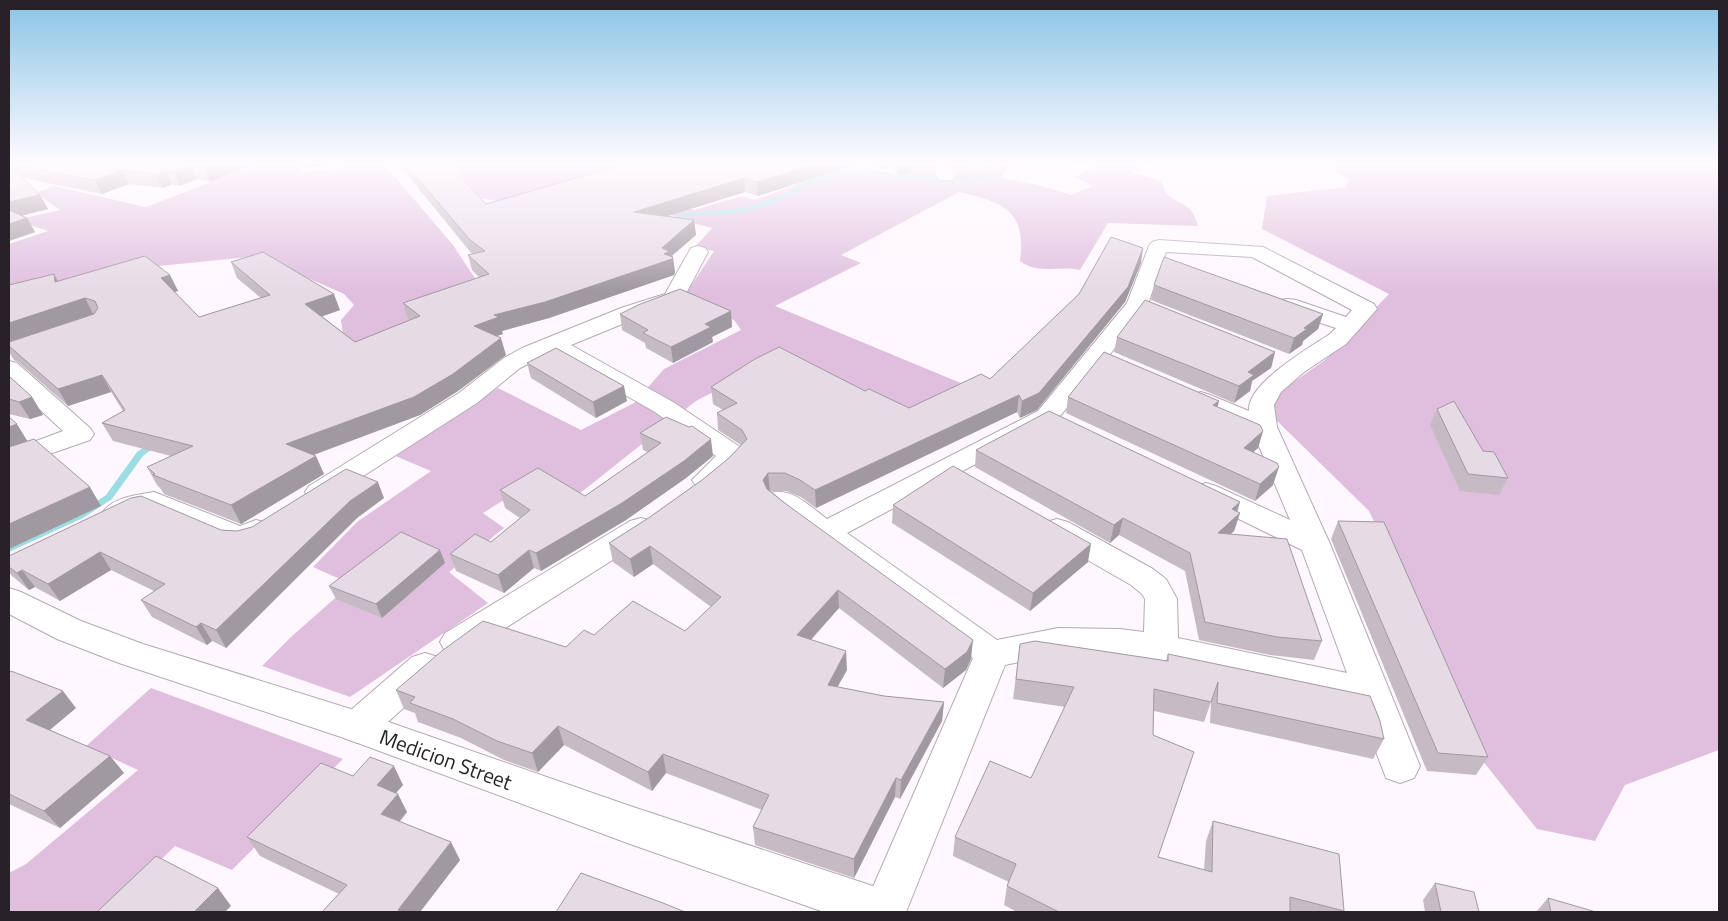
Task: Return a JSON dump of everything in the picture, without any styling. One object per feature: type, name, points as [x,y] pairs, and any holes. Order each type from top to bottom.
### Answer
[{"type":"street","points":[[826,532],[961,474],[1047,416],[1106,360],[1145,307],[1163,263],[1159,246],[1256,250],[1366,309],[1338,339],[1296,367],[1271,388],[1261,405],[1264,427],[1315,544],[1400,766]]},
{"type":"street","points":[[300,504],[468,398],[512,363],[629,313],[673,298],[698,252]]},
{"type":"street","points":[[1266,297],[1351,326]]},
{"type":"street","points":[[553,344],[664,407],[733,455],[691,493]]},
{"type":"street","points":[[1270,356],[1296,367]]},
{"type":"street","points":[[9,460],[81,434],[12,357]]},
{"type":"street","points":[[1176,390],[1264,427]]},
{"type":"street","points":[[1047,416],[1074,428]]},
{"type":"street","points":[[1181,480],[1315,544]]},
{"type":"street","points":[[780,499],[992,654],[1058,640],[1120,642],[1161,648],[1372,693]]},
{"type":"street","points":[[98,521],[130,506],[154,501],[242,538],[275,520]]},
{"type":"street","points":[[357,727],[433,660],[468,634],[626,538],[662,513]]},
{"type":"street","points":[[1033,515],[1142,577],[1155,587],[1162,599],[1161,648]]},
{"type":"street","name":"Medicion Street","points":[[9,600],[69,630],[131,654],[357,727],[630,825],[884,912]]},
{"type":"street","points":[[884,912],[992,654]]},
{"type":"shaded area","points":[[53,205],[137,205],[146,207],[151,205],[419,205],[453,245],[484,292],[369,353],[343,335],[341,320],[354,305],[344,294],[258,256],[159,266],[110,280],[9,299],[9,244],[48,231],[16,220],[60,210]]},
{"type":"shaded area","points":[[712,205],[935,205],[841,255],[861,263],[775,306],[980,391],[921,419],[788,353],[696,401],[574,498],[538,479],[483,513],[504,528],[449,572],[488,603],[350,697],[262,666],[291,637],[351,584],[313,567],[357,522],[431,471],[393,455],[498,388],[581,430],[634,403],[664,369],[741,330],[734,320],[685,295],[714,251],[695,247],[712,228],[681,220],[655,206],[688,207],[694,210]]},
{"type":"shaded area","points":[[999,205],[1184,205],[1191,210],[1198,226],[1108,223],[1080,270],[1064,268],[1042,269],[1034,268],[1020,261],[1021,244],[1015,219]]},
{"type":"shaded area","points":[[1266,205],[1719,205],[1719,750],[1625,785],[1595,841],[1537,829],[1470,745],[1404,583],[1369,511],[1266,410],[1275,395],[1325,360],[1389,294],[1262,229]]},
{"type":"shaded area","points":[[151,688],[343,759],[232,870],[175,846],[107,912],[9,912],[9,873],[26,864],[138,770],[86,746]]},
{"type":"building","points":[[440,205],[657,205],[634,212],[694,220],[662,248],[669,251],[664,254],[673,257],[672,259],[545,302],[494,315],[499,317],[474,326],[501,338],[453,374],[414,397],[286,444],[316,456],[231,505],[153,475],[155,474],[147,467],[193,446],[102,423],[125,410],[102,375],[58,389],[9,346],[9,342],[94,314],[98,308],[95,301],[85,298],[9,323],[9,285],[54,274],[55,282],[145,256],[170,275],[161,278],[199,317],[270,295],[231,262],[263,252],[334,294],[305,304],[355,342],[420,316],[403,303],[489,274],[468,255],[485,251],[470,240]]},
{"type":"building","points":[[9,210],[27,218],[9,224]]},
{"type":"building","points":[[1111,237],[1143,248],[1128,287],[1039,393],[1022,401],[1019,395],[815,490],[785,473],[768,473],[763,480],[767,489],[786,504],[973,640],[967,652],[945,669],[838,590],[797,635],[846,651],[828,685],[884,696],[944,702],[901,780],[896,778],[854,859],[753,827],[769,795],[663,754],[648,772],[558,726],[532,753],[497,741],[453,719],[410,703],[415,697],[396,690],[443,650],[483,621],[566,647],[584,630],[594,635],[633,601],[685,631],[721,597],[650,546],[630,559],[609,543],[702,480],[729,458],[747,439],[742,430],[717,413],[737,403],[711,387],[755,359],[779,347],[865,391],[869,389],[909,408],[981,374],[990,379],[1079,294]]},
{"type":"building","points":[[1164,257],[1323,314],[1294,338],[1154,285]]},
{"type":"building","points":[[680,289],[731,311],[705,324],[711,327],[671,347],[643,333],[648,330],[620,314],[638,305]]},
{"type":"building","points":[[1145,300],[1275,352],[1248,372],[1254,375],[1239,386],[1117,337]]},
{"type":"building","points":[[556,348],[624,386],[593,402],[527,363]]},
{"type":"building","points":[[1104,352],[1219,401],[1213,405],[1260,425],[1263,431],[1244,448],[1277,463],[1279,467],[1260,484],[1068,397]]},
{"type":"building","points":[[9,376],[32,397],[19,402],[9,399]]},
{"type":"building","points":[[1454,401],[1483,451],[1494,452],[1508,478],[1468,474],[1437,409]]},
{"type":"building","points":[[1049,411],[1240,502],[1232,509],[1240,513],[1218,533],[1287,539],[1322,641],[1277,637],[1205,622],[1190,553],[1123,518],[1114,525],[976,450]]},
{"type":"building","points":[[9,417],[17,424],[9,427]]},
{"type":"building","points":[[666,417],[689,427],[692,426],[711,439],[684,461],[622,503],[536,553],[529,550],[498,575],[450,554],[475,534],[491,542],[530,510],[500,490],[538,468],[585,496],[661,443],[640,433]]},
{"type":"building","points":[[34,439],[90,487],[9,524],[9,447]]},
{"type":"building","points":[[953,466],[1091,544],[1033,593],[893,505]]},
{"type":"building","points":[[346,469],[378,482],[350,501],[216,630],[201,623],[196,627],[141,600],[165,584],[100,552],[48,584],[22,570],[17,573],[9,567],[9,556],[131,498],[141,496],[221,530],[237,531],[252,527]]},
{"type":"building","points":[[1338,521],[1384,522],[1488,757],[1438,753]]},
{"type":"building","points":[[401,532],[440,550],[376,604],[329,586]]},
{"type":"building","points":[[1035,641],[1168,661],[1168,654],[1370,696],[1380,721],[1384,739],[1217,703],[1218,682],[1211,702],[1154,689],[1153,735],[1194,752],[1158,857],[1212,872],[1213,821],[1339,854],[1344,911],[1290,897],[1290,912],[1059,912],[1007,886],[1016,864],[955,837],[990,761],[1031,778],[1074,687],[1016,679],[1020,644]]},
{"type":"building","points":[[11,671],[63,691],[26,720],[110,756],[44,811],[9,794],[9,673]]},
{"type":"building","points":[[370,757],[394,766],[377,785],[398,794],[381,814],[451,842],[398,910],[402,912],[322,912],[347,885],[247,837],[321,763],[353,776]]},
{"type":"building","points":[[156,856],[218,888],[194,912],[98,911]]},
{"type":"building","points":[[581,873],[663,903],[685,912],[556,912]]},
{"type":"building","points":[[1435,883],[1474,892],[1479,912],[1441,912]]},
{"type":"building","points":[[1548,898],[1596,912],[1551,912]]},
{"type":"waterway","points":[[664,220],[737,211],[763,205]]},
{"type":"waterway","points":[[9,549],[80,516],[109,497],[140,454],[154,443]]}]
